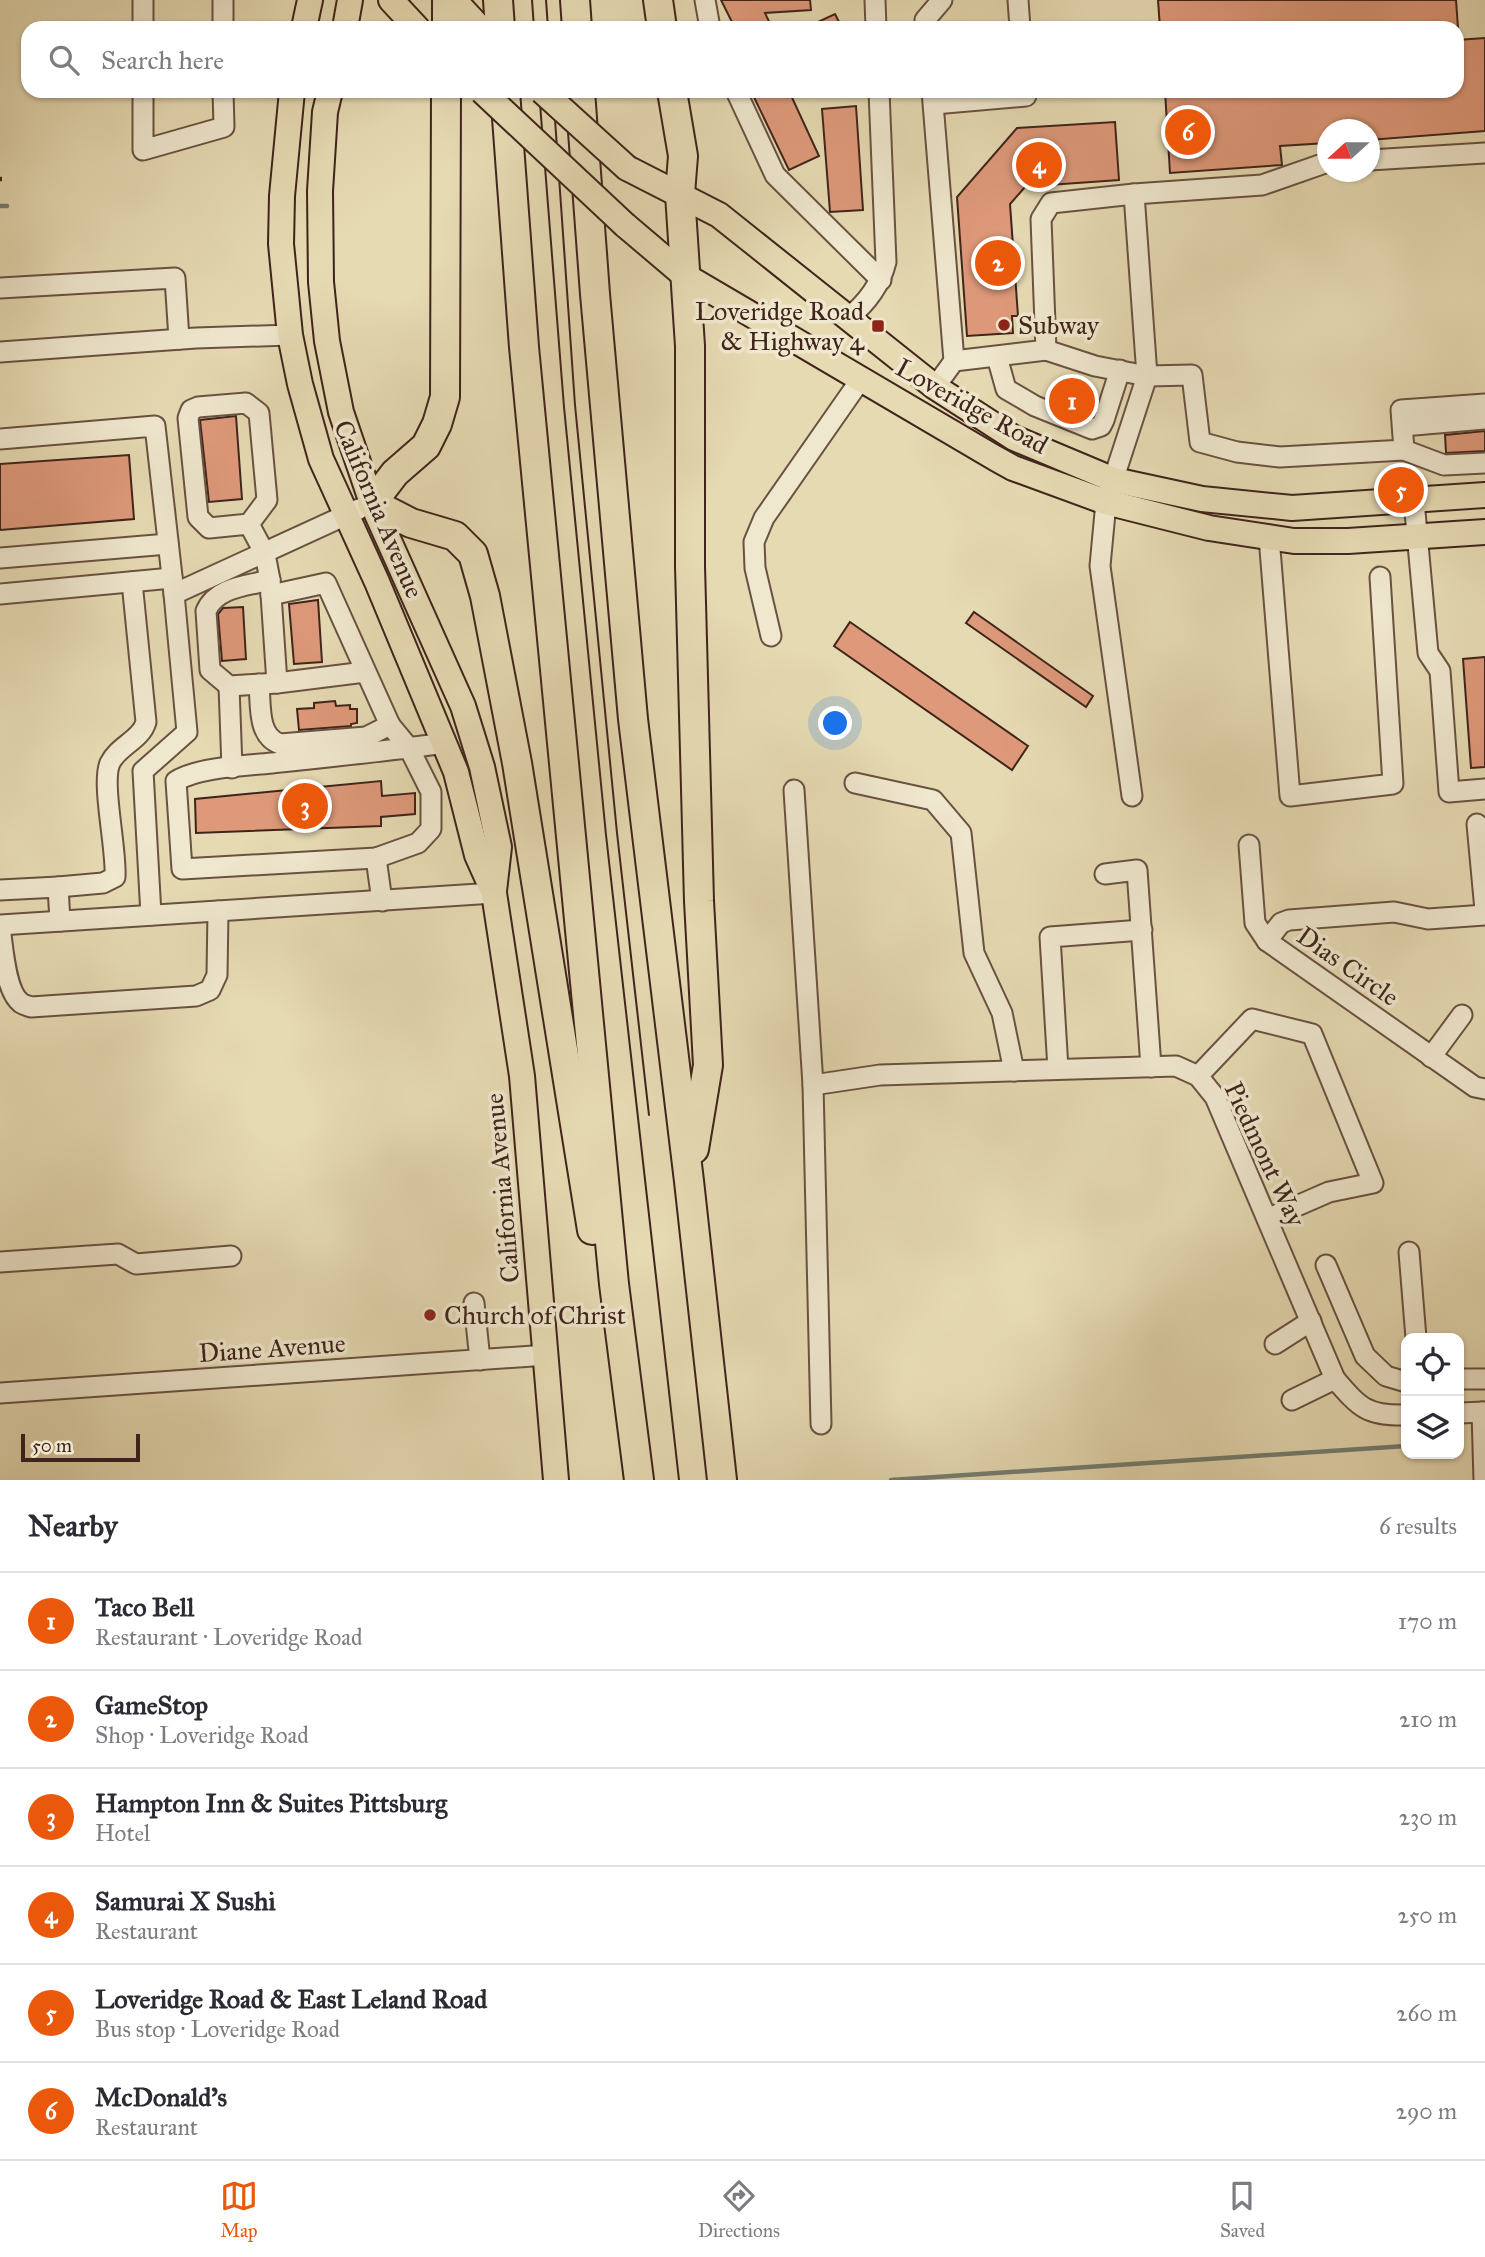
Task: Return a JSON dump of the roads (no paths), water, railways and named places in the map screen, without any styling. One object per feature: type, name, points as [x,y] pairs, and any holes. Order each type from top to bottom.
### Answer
[{"type":"highway","points":[[447,0],[447,21]]},
{"type":"highway","points":[[498,0],[500,21]]},
{"type":"highway","points":[[575,0],[576,21]]},
{"type":"highway","points":[[658,0],[661,21]]},
{"type":"highway","points":[[446,98],[445,397],[438,424],[426,446],[395,473],[372,503],[411,523],[455,536],[473,554],[485,596],[517,762],[594,1243],[614,1284]]},
{"type":"highway","points":[[506,98],[524,348],[614,1284],[639,1480]]},
{"type":"highway","points":[[581,98],[632,719],[689,1181],[722,1480]]},
{"type":"highway","points":[[673,98],[683,156],[680,194],[690,346],[690,566],[699,901],[708,1065],[689,1181]]},
{"type":"main road","points":[[306,21],[310,0]]},
{"type":"main road","points":[[346,21],[351,0]]},
{"type":"main road","points":[[391,0],[410,21]]},
{"type":"main road","points":[[454,0],[474,21]]},
{"type":"main road","name":"California Avenue","points":[[291,98],[281,208],[281,244],[290,335],[300,384],[321,458],[445,743],[456,772],[477,855],[494,893]]},
{"type":"main road","name":"California Avenue","points":[[329,98],[320,191],[321,282],[327,341],[341,412],[372,503],[463,706],[478,755],[499,847],[494,893],[522,1076],[556,1480]]},
{"type":"main road","name":"Loveridge Road","points":[[489,98],[625,225],[684,275],[1013,468],[1110,491],[1209,528],[1294,541],[1485,532]]},
{"type":"main road","name":"Loveridge Road","points":[[550,98],[627,168],[719,215],[935,387],[1014,438],[1110,491],[1292,508],[1485,495]]},
{"type":"street","points":[[142,0],[143,21]]},
{"type":"street","points":[[223,0],[223,21]]},
{"type":"street","points":[[705,0],[709,21]]},
{"type":"street","points":[[875,0],[876,21]]},
{"type":"street","points":[[925,21],[942,0]]},
{"type":"street","points":[[1018,0],[1020,21]]},
{"type":"street","points":[[143,98],[143,150],[224,127],[223,98]]},
{"type":"street","points":[[739,98],[775,175],[881,280]]},
{"type":"street","points":[[848,318],[862,308],[881,280],[886,262],[879,98]]},
{"type":"street","points":[[933,98],[954,361],[935,387]]},
{"type":"street","points":[[1380,159],[1485,153]]},
{"type":"street","points":[[1046,350],[1041,219],[1051,203],[1262,185],[1317,166]]},
{"type":"street","points":[[1132,796],[1100,566],[1110,491],[1147,376],[1134,194]]},
{"type":"street","points":[[0,288],[176,278],[178,339]]},
{"type":"street","points":[[0,352],[178,339],[290,335]]},
{"type":"street","points":[[954,361],[1046,350],[1095,366],[1147,376],[1192,375],[1199,442],[1237,452],[1280,457],[1404,450],[1444,465],[1485,463]]},
{"type":"street","points":[[997,357],[1006,389],[1035,406],[1092,429],[1101,426],[1104,420],[1120,370]]},
{"type":"street","points":[[771,636],[755,568],[754,542],[764,518],[862,379]]},
{"type":"street","points":[[246,403],[259,413],[267,500],[249,524],[209,528],[198,517],[188,418],[191,410],[246,403]]},
{"type":"street","points":[[1404,450],[1401,410],[1485,404]]},
{"type":"street","points":[[1402,426],[1485,419]]},
{"type":"street","points":[[0,439],[155,426],[187,732],[143,771],[152,915]]},
{"type":"street","points":[[1414,501],[1428,653],[1440,671],[1449,792],[1485,789]]},
{"type":"street","points":[[0,594],[132,582],[173,586],[265,554],[372,503]]},
{"type":"street","points":[[249,524],[265,554],[271,588],[268,684],[263,729],[271,741],[280,744],[366,737],[390,725]]},
{"type":"street","points":[[1269,537],[1290,796],[1393,784],[1381,577]]},
{"type":"street","points":[[0,558],[168,544]]},
{"type":"street","points":[[0,890],[103,883],[115,877],[108,778],[110,762],[140,733],[146,722],[132,582]]},
{"type":"street","points":[[365,671],[268,684],[229,686],[211,670],[206,611],[216,596],[326,583],[390,725],[409,748],[431,792],[431,829],[418,843],[376,858],[182,869],[176,781],[184,776],[232,768],[409,748],[445,743]]},
{"type":"street","points":[[229,686],[232,768]]},
{"type":"street","points":[[855,783],[933,800],[961,833],[974,953],[1002,1013],[1014,1071]]},
{"type":"street","points":[[794,790],[813,1085],[821,1424]]},
{"type":"street","points":[[1477,824],[1485,913]]},
{"type":"street","points":[[1249,845],[1255,923],[1267,942]]},
{"type":"street","points":[[376,858],[382,901]]},
{"type":"street","points":[[1105,874],[1137,870],[1151,1067]]},
{"type":"street","points":[[58,887],[60,922]]},
{"type":"street","points":[[218,911],[217,975],[210,990],[196,996],[32,1007],[21,1003],[13,993],[8,979],[0,926],[152,915],[494,893]]},
{"type":"street","name":"Dias Circle","points":[[1485,913],[1428,919],[1394,912],[1289,920],[1281,923],[1267,942],[1475,1087],[1485,1089]]},
{"type":"street","points":[[1058,1069],[1050,937],[1142,930]]},
{"type":"street","points":[[1431,1056],[1462,1015]]},
{"type":"street","points":[[1198,1076],[1252,1019],[1312,1034],[1373,1182],[1329,1192],[1267,1219]]},
{"type":"street","name":"Piedmont Way","points":[[813,1085],[880,1074],[1176,1066],[1198,1076],[1215,1097],[1335,1379],[1359,1406],[1384,1416],[1401,1415]]},
{"type":"street","points":[[1409,1252],[1416,1333]]},
{"type":"street","points":[[0,1262],[118,1255],[136,1264],[231,1256]]},
{"type":"street","points":[[1326,1265],[1365,1356],[1386,1376],[1401,1380]]},
{"type":"street","points":[[474,1303],[480,1360]]},
{"type":"street","points":[[1275,1344],[1311,1321]]},
{"type":"street","name":"Diane Avenue","points":[[0,1393],[547,1355]]},
{"type":"street","points":[[1292,1400],[1335,1379]]},
{"type":"street","points":[[1464,1380],[1485,1379]]},
{"type":"street","points":[[1464,1413],[1484,1412],[1484,1480]]},
{"type":"waterway","points":[[0,206],[7,206]]},
{"type":"waterway","points":[[891,1480],[1401,1446]]},
{"type":"tram line","points":[[532,0],[534,21]]},
{"type":"tram line","points":[[546,0],[548,21]]},
{"type":"tram line","points":[[540,98],[564,407],[606,835],[679,1480]]},
{"type":"tram line","points":[[553,98],[575,405],[617,833],[649,1115]]},
{"type":"place","name":"McDonald's","points":[[1188,132]]},
{"type":"place","name":"Samurai X Sushi","points":[[1039,165]]},
{"type":"place","name":"GameStop","points":[[998,263]]},
{"type":"place","name":"Subway","points":[[1004,325]]},
{"type":"place","name":"Loveridge Road & Highway 4","points":[[878,326]]},
{"type":"place","name":"Taco Bell","points":[[1072,401]]},
{"type":"place","name":"Loveridge Road & East Leland Road","points":[[1401,490]]},
{"type":"place","name":"Hampton Inn & Suites Pittsburg","points":[[305,806]]},
{"type":"place","name":"Church of Christ","points":[[430,1315]]}]
